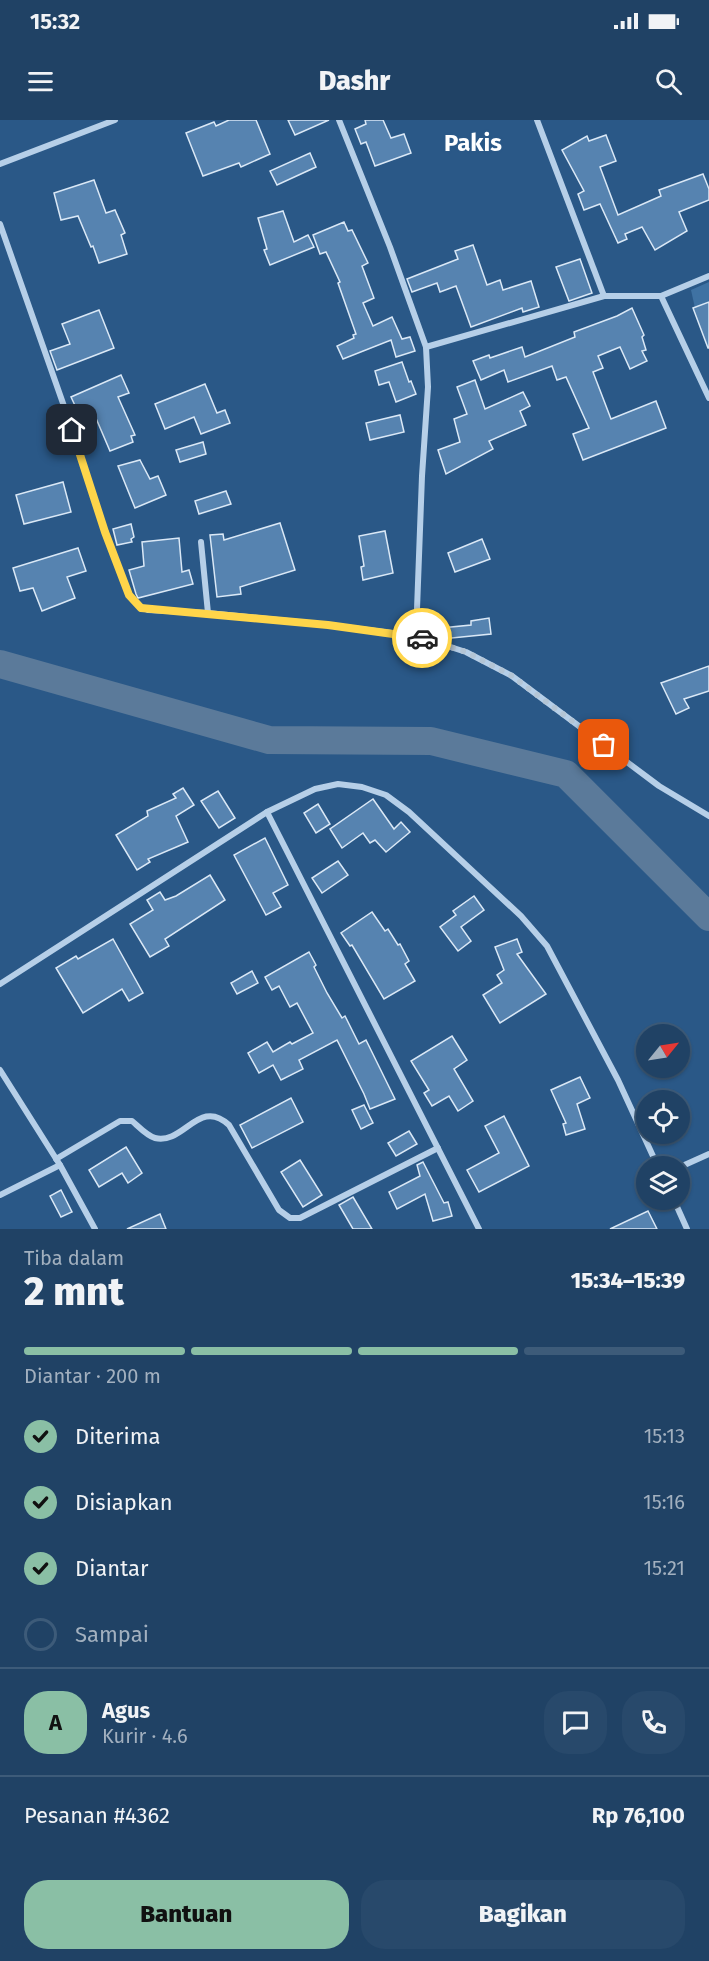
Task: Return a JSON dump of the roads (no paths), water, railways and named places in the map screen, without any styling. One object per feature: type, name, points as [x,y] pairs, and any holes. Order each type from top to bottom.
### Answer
[{"type":"street","points":[[0,164],[116,120]]},
{"type":"street","points":[[339,120],[390,247],[426,347],[428,387],[416,636]]},
{"type":"street","points":[[537,120],[604,296]]},
{"type":"street","points":[[0,224],[65,409],[105,532],[129,595],[139,606],[148,610],[208,613],[416,636],[466,652],[512,676],[659,786],[709,816]]},
{"type":"street","points":[[426,347],[604,296],[661,296],[709,276]]},
{"type":"street","points":[[661,296],[709,398]]},
{"type":"street","points":[[201,542],[208,613]]},
{"type":"street","points":[[0,984],[267,812],[315,789],[338,784],[362,787],[386,795],[409,812],[521,915],[546,946],[618,1080],[653,1156]]},
{"type":"street","points":[[267,812],[479,1229]]},
{"type":"street","points":[[0,1070],[58,1162],[95,1229]]},
{"type":"street","points":[[0,1195],[58,1162],[120,1121],[132,1121],[158,1139],[206,1116],[220,1117],[229,1125],[279,1210],[290,1218],[300,1218],[438,1148]]},
{"type":"street","points":[[690,1163],[709,1154]]},
{"type":"street","points":[[678,1210],[687,1229]]},
{"type":"waterway","points":[[0,664],[269,740],[431,741],[566,774],[709,917]]},
{"type":"district","name":"Pakis","points":[[473,143]]}]
